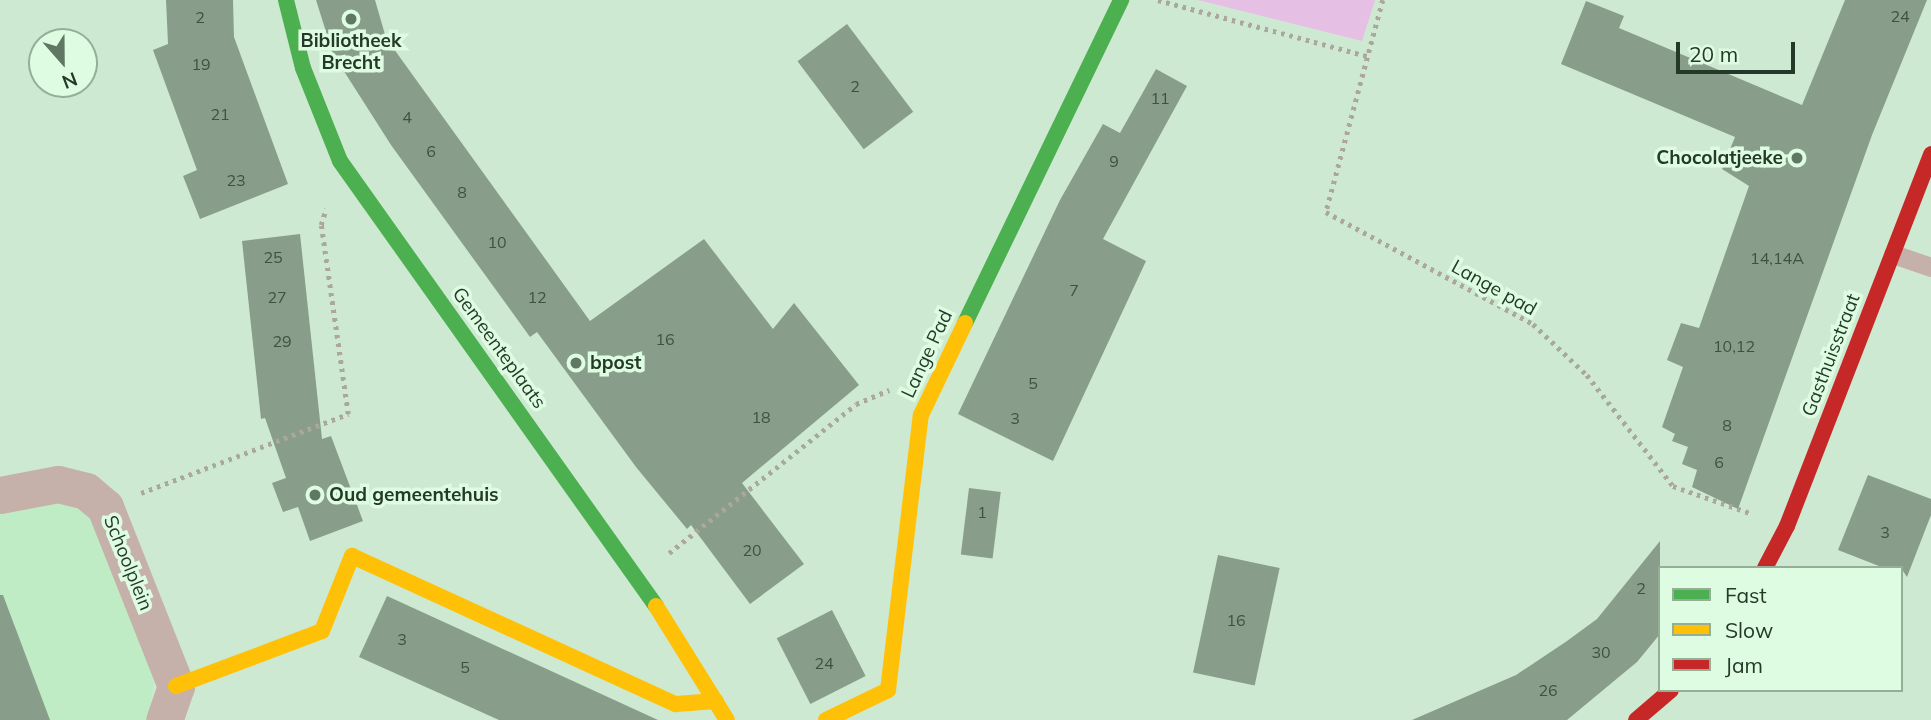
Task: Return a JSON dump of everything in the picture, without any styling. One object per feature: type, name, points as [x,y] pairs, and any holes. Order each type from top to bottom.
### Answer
[{"type":"street","name":"Gemeenteplaats","points":[[286,0],[303,68],[340,161],[638,578],[727,720]]},
{"type":"street","name":"Lange Pad","points":[[826,720],[888,690],[921,415],[1121,0]]},
{"type":"street","name":"Gasthuisstraat","points":[[1766,566],[1787,526],[1931,154]]},
{"type":"street","name":"Schoolplein","points":[[0,495],[58,485],[86,491],[105,507],[176,686]]},
{"type":"street","points":[[164,720],[176,686],[322,631],[352,556],[676,704],[716,701]]},
{"type":"street","points":[[1636,720],[1669,692]]},
{"type":"lane","points":[[1893,254],[1931,267]]},
{"type":"path","points":[[1158,0],[1367,56],[1383,0]]},
{"type":"path","name":"Lange pad","points":[[1367,56],[1326,212],[1533,324],[1587,375],[1673,486],[1787,526]]},
{"type":"path","points":[[105,507],[348,414],[321,225],[340,161]]},
{"type":"path","points":[[638,578],[856,404],[944,366]]},
{"type":"shaded area","points":[[1198,0],[1375,0],[1362,41]]},
{"type":"shaded area","points":[[56,501],[83,511],[94,521],[154,681],[149,720],[0,720],[0,508]]},
{"type":"building","points":[[166,0],[233,0],[234,37],[288,184],[200,219],[183,176],[197,170],[153,50],[168,44]]},
{"type":"building","points":[[316,0],[375,0],[386,38],[590,321],[704,239],[773,329],[794,303],[859,385],[742,483],[804,564],[750,604],[691,525],[687,529],[636,467],[537,332],[530,337],[391,145],[333,54]]},
{"type":"building","points":[[1845,0],[1927,0],[1872,135],[1738,509],[1692,487],[1697,470],[1682,464],[1688,447],[1672,441],[1675,434],[1662,427],[1683,367],[1667,360],[1681,323],[1699,328],[1749,186],[1722,169],[1735,137],[1561,64],[1586,1],[1624,16],[1619,28],[1802,105]]},
{"type":"building","points":[[847,24],[913,112],[864,149],[797,61]]},
{"type":"building","points":[[1156,69],[1187,86],[1103,239],[1146,261],[1053,461],[958,414],[1060,200],[1103,124],[1120,133]]},
{"type":"building","points":[[300,234],[322,439],[331,436],[363,521],[310,541],[298,507],[283,512],[272,483],[286,478],[265,418],[261,419],[242,241]]},
{"type":"building","points":[[1868,475],[1931,499],[1931,515],[1907,577],[1903,566],[1879,566],[1838,550]]},
{"type":"building","points":[[969,488],[1001,492],[993,558],[961,555]]},
{"type":"building","points":[[1660,541],[1658,636],[1637,662],[1567,720],[1412,720],[1516,675],[1597,619]]},
{"type":"building","points":[[1218,555],[1280,568],[1255,685],[1193,672]]},
{"type":"building","points":[[0,595],[3,595],[50,720],[0,720]]},
{"type":"building","points":[[387,596],[658,720],[499,720],[359,657]]},
{"type":"building","points":[[832,610],[866,676],[810,704],[777,638]]},
{"type":"traffic: fast","points":[[286,0],[303,68],[340,161],[656,606]]},
{"type":"traffic: fast","points":[[965,323],[1121,0]]},
{"type":"traffic: slow","points":[[826,720],[888,690],[921,415],[965,323]]},
{"type":"traffic: slow","points":[[176,686],[322,631],[352,556],[676,704],[716,701]]},
{"type":"traffic: slow","points":[[656,606],[727,720]]},
{"type":"traffic: jam","points":[[1766,566],[1787,526],[1931,154]]},
{"type":"traffic: jam","points":[[1636,720],[1669,692]]},
{"type":"place","name":"Bibliotheek Brecht","points":[[351,19]]},
{"type":"place","name":"Chocolatjeeke","points":[[1797,158]]},
{"type":"place","name":"bpost","points":[[576,363]]},
{"type":"place","name":"Oud gemeentehuis","points":[[315,495]]}]
